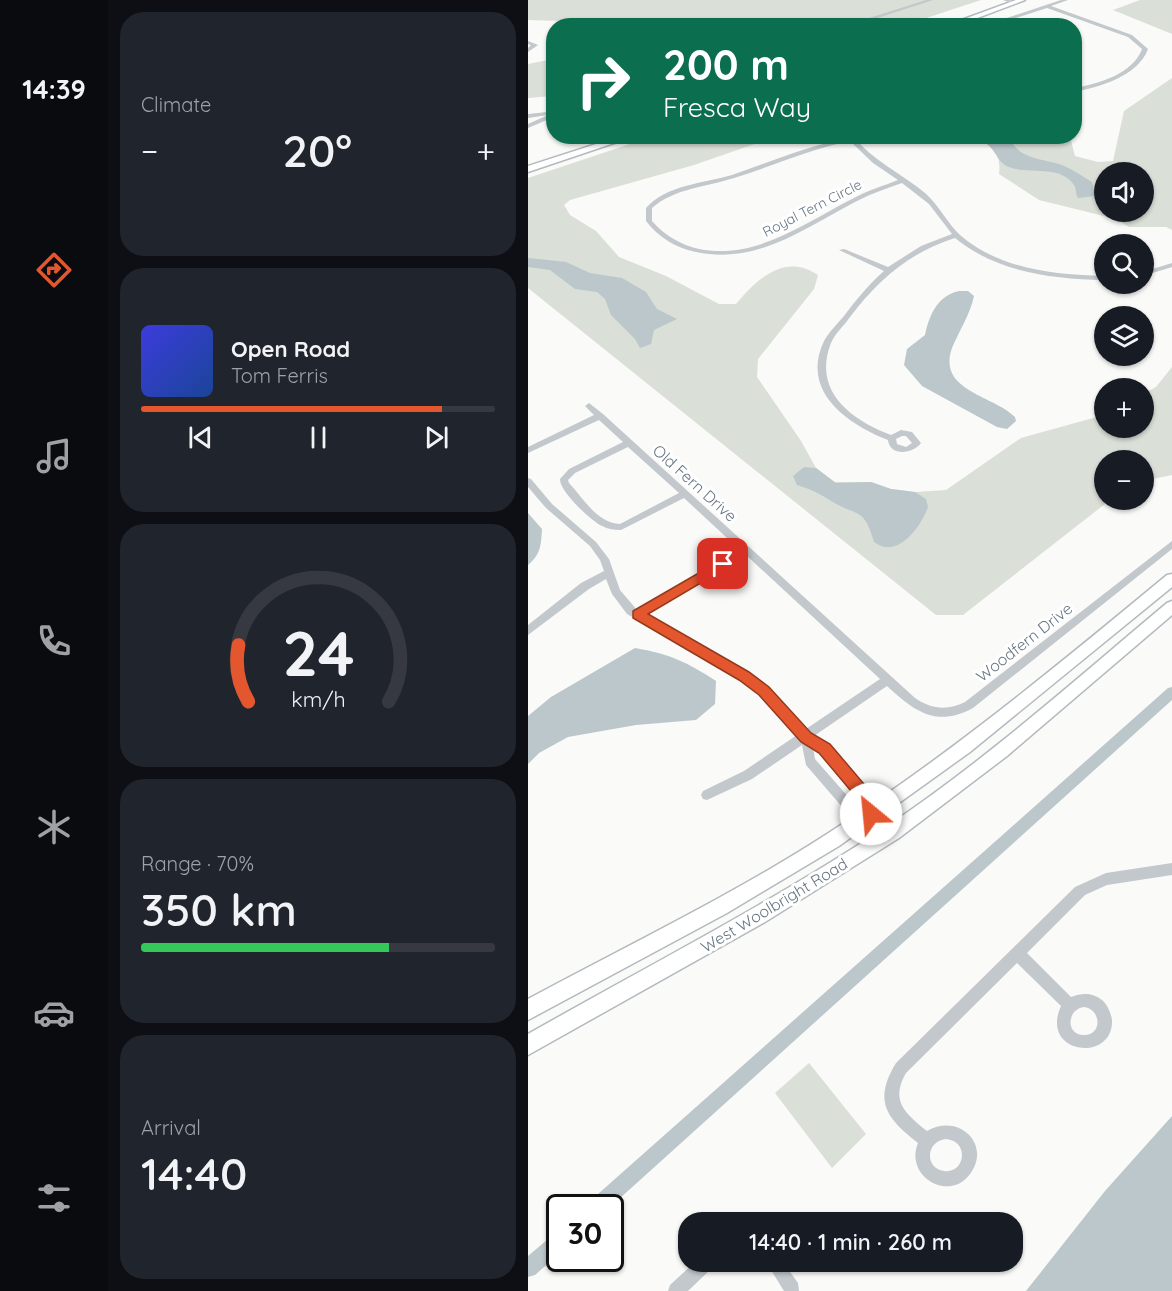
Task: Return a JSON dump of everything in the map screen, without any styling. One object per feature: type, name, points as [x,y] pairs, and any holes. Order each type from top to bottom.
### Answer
[{"type":"main road","points":[[971,18],[1022,0]]},
{"type":"main road","points":[[528,169],[606,144]]},
{"type":"main road","name":"West Woolbright Road","points":[[528,1010],[756,886],[871,814],[983,735],[1172,579]]},
{"type":"main road","name":"West Woolbright Road","points":[[528,1045],[766,911],[893,831],[1005,748],[1172,607]]},
{"type":"street","points":[[872,18],[931,0]]},
{"type":"street","points":[[1005,0],[1013,3]]},
{"type":"street","points":[[1009,18],[1066,0]]},
{"type":"street","points":[[1046,6],[1080,18]]},
{"type":"street","points":[[1082,19],[1135,39],[1144,46],[1146,52],[1108,82],[1082,88]]},
{"type":"street","points":[[1082,23],[1088,21]]},
{"type":"street","points":[[528,42],[535,45],[528,50]]},
{"type":"street","points":[[528,116],[546,115]]},
{"type":"street","points":[[528,126],[546,118]]},
{"type":"street","name":"Royal Tern Circle","points":[[825,144],[804,149],[734,176],[664,197],[649,208],[649,221],[659,232],[687,248],[713,254],[739,253],[797,233],[855,199],[901,181]]},
{"type":"street","points":[[855,144],[868,159],[932,203],[957,236],[984,254],[1020,267],[1056,275],[1094,277]]},
{"type":"street","points":[[892,438],[859,423],[836,406],[823,383],[821,370],[828,341],[867,289],[888,270],[919,248],[957,236]]},
{"type":"street","points":[[842,250],[888,270]]},
{"type":"street","points":[[1154,271],[1172,265]]},
{"type":"street","name":"Old Fern Drive","points":[[589,406],[887,680]]},
{"type":"street","points":[[528,450],[600,416]]},
{"type":"street","points":[[629,443],[572,471],[564,479],[564,484],[602,524],[614,528],[621,527],[685,494]]},
{"type":"street","points":[[528,482],[549,506],[593,544],[622,602],[638,614],[744,676],[777,703],[806,737],[824,748],[870,802],[871,814]]},
{"type":"street","name":"Woodfern Drive","points":[[887,680],[911,701],[926,710],[944,713],[962,709],[1172,544]]},
{"type":"street","points":[[638,614],[747,550]]},
{"type":"street","points":[[528,631],[585,586],[609,573]]},
{"type":"street","points":[[707,795],[748,775],[887,680]]},
{"type":"street","points":[[806,737],[810,761],[847,804],[871,814],[893,831]]},
{"type":"street","points":[[927,1140],[902,1122],[895,1112],[891,1089],[901,1068],[1088,885],[1106,879],[1172,869]]},
{"type":"street","points":[[1017,953],[1068,1004]]},
{"type":"street","points":[[676,1291],[696,1272]]},
{"type":"street","points":[[780,1272],[792,1290]]},
{"type":"shaded area","points":[[528,0],[981,0],[926,18],[546,18],[546,21],[528,20]]},
{"type":"shaded area","points":[[1140,0],[1172,0],[1172,34],[1113,10]]},
{"type":"shaded area","points":[[546,60],[546,97],[528,98],[528,64]]},
{"type":"shaded area","points":[[1172,78],[1172,230],[1166,227],[1129,227],[1121,222],[1154,222],[1154,162],[1098,162],[1113,161],[1124,111]]},
{"type":"shaded area","points":[[630,144],[755,144],[694,165],[570,200],[564,205],[570,215],[596,231],[619,257],[666,276],[719,304],[736,304],[753,285],[773,271],[783,268],[806,269],[818,275],[814,289],[758,359],[757,377],[801,441],[816,468],[834,482],[871,482],[891,489],[915,492],[946,490],[1021,438],[1094,418],[1094,438],[1154,438],[1154,388],[1172,367],[1172,475],[1154,479],[1154,450],[1094,450],[1094,510],[1097,510],[963,615],[936,615],[528,288],[528,178]]},
{"type":"shaded area","points":[[986,144],[1012,144],[1024,154],[1062,165],[1092,182],[1094,196],[1078,198],[1074,185],[1061,174],[1017,169],[1000,161]]},
{"type":"shaded area","points":[[987,144],[1072,144],[1075,156],[1098,162],[1094,162],[1094,214],[1039,200],[999,174],[997,154]]},
{"type":"shaded area","points":[[528,258],[566,262],[590,273],[622,278],[646,292],[657,309],[677,319],[654,330],[651,344],[640,348],[635,339],[611,315],[605,299],[597,292],[575,289],[550,270],[528,267]]},
{"type":"shaded area","points":[[959,291],[968,291],[974,296],[952,348],[949,362],[952,374],[970,390],[1015,417],[1016,421],[1007,429],[997,427],[922,386],[904,365],[907,349],[925,335],[935,308],[945,297]]},
{"type":"shaded area","points":[[804,467],[816,468],[836,483],[871,482],[891,489],[915,492],[926,499],[928,507],[920,523],[907,539],[891,547],[883,546],[874,542],[867,523],[859,514],[797,485],[793,476]]},
{"type":"shaded area","points":[[528,513],[542,529],[540,549],[528,565]]},
{"type":"shaded area","points":[[635,648],[678,660],[716,681],[715,704],[696,720],[636,725],[568,737],[539,753],[528,764],[528,716],[551,697]]},
{"type":"shaded area","points":[[809,1063],[866,1134],[832,1168],[775,1093]]},
{"type":"shaded area","points":[[1172,1116],[1172,1291],[1026,1291],[1105,1191]]},
{"type":"waterway","points":[[611,1194],[1172,692]]},
{"type":"waterway","points":[[528,1268],[546,1252]]},
{"type":"route","points":[[723,564],[638,614],[744,676],[764,691],[806,737],[824,748],[870,802],[871,814]]}]
